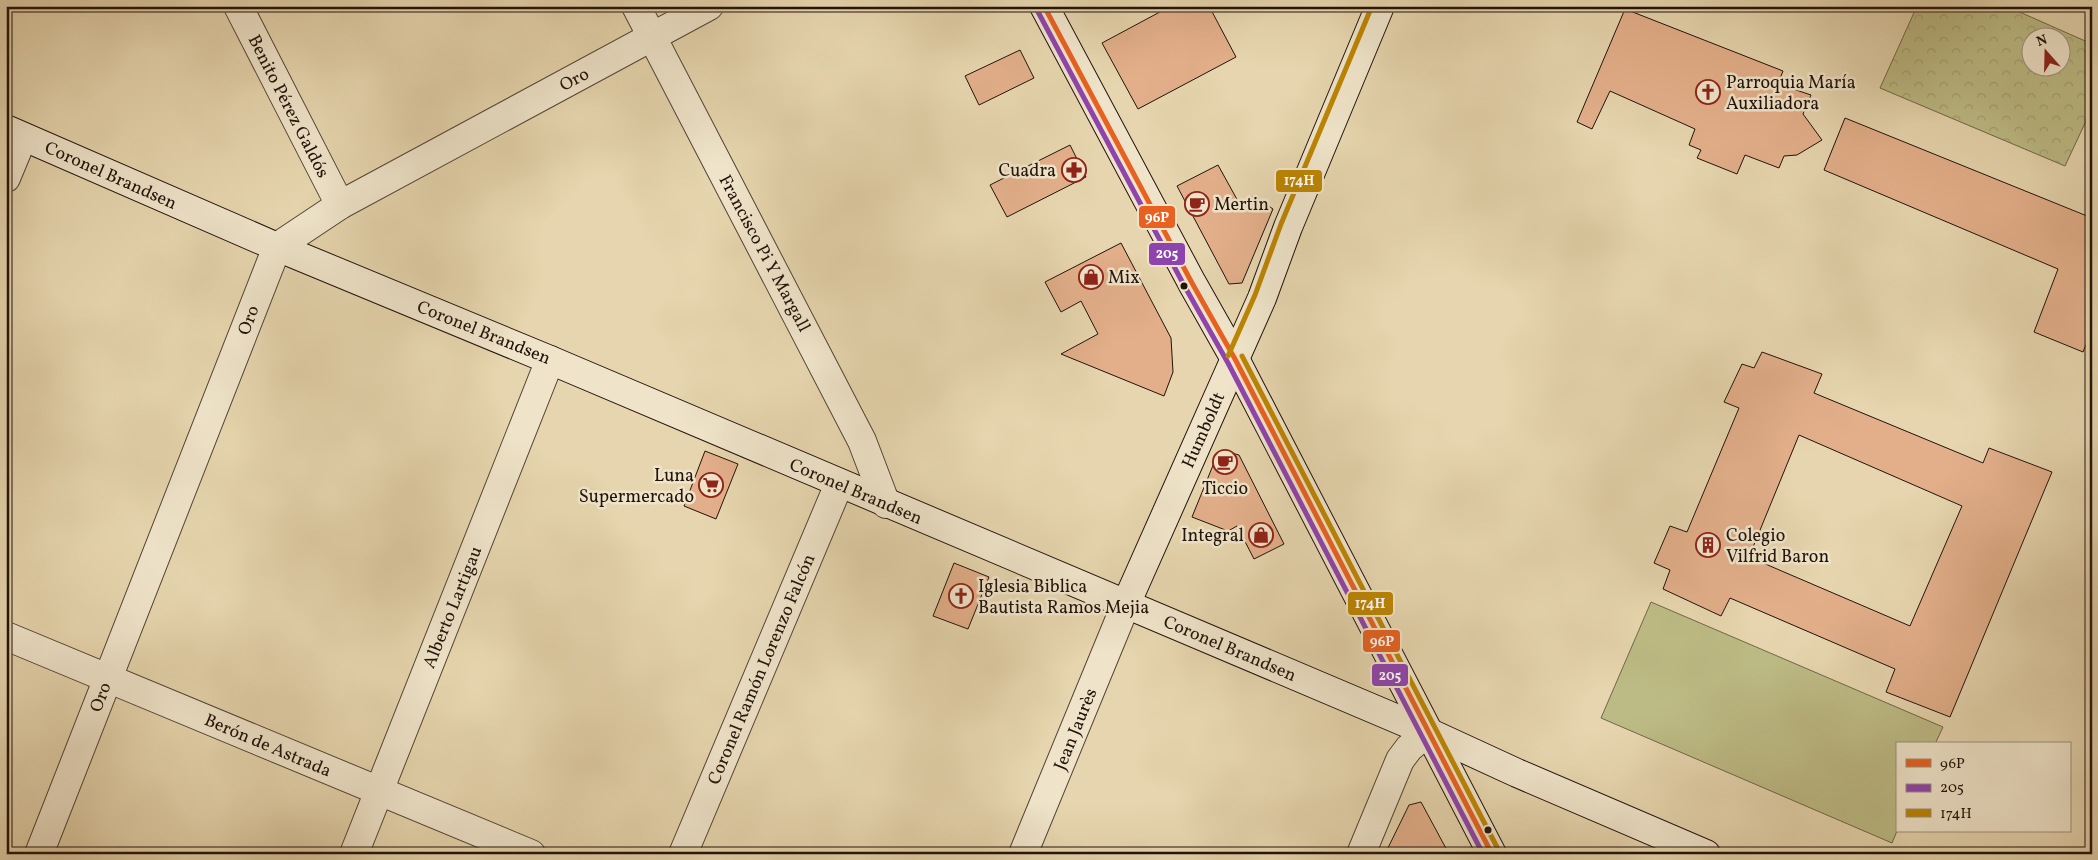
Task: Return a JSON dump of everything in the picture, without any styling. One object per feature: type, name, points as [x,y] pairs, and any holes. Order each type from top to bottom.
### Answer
[{"type":"street","name":"Benito Pérez Galdós","points":[[238,6],[340,205]]},
{"type":"street","name":"Francisco Pi Y Margall","points":[[636,6],[862,441],[886,504]]},
{"type":"street","name":"Oro","points":[[39,854],[277,247],[340,205],[709,6]]},
{"type":"street","points":[[1044,6],[1192,283],[1235,358],[1492,854]]},
{"type":"street","name":"Humboldt","points":[[1126,604],[1262,298],[1292,218],[1380,6]]},
{"type":"street","points":[[6,178],[15,133]]},
{"type":"street","name":"Coronel Brandsen","points":[[15,133],[277,247],[550,360],[886,504],[1428,732],[1517,773],[1706,854]]},
{"type":"street","name":"Alberto Lartigau","points":[[354,854],[550,360]]},
{"type":"street","name":"Coronel Ramón Lorenzo Falcón","points":[[683,854],[839,484]]},
{"type":"street","name":"Jean Jaurès","points":[[1024,854],[1126,604]]},
{"type":"street","name":"Berón de Astrada","points":[[6,636],[531,854]]},
{"type":"street","points":[[1360,854],[1400,760],[1409,748],[1428,732]]},
{"type":"green space","points":[[1917,6],[2006,6],[2056,28],[2020,28],[2020,78],[2070,78],[2070,34],[2092,44],[2092,108],[2065,166],[1880,88]]},
{"type":"green space","points":[[1651,602],[1943,727],[1936,742],[1896,742],[1897,832],[1892,843],[1601,718]]},
{"type":"building","points":[[1171,6],[1209,6],[1236,57],[1138,109],[1102,43]]},
{"type":"building","name":"Parroquia María Auxiliadora","points":[[1625,9],[1783,71],[1778,84],[1811,95],[1803,114],[1822,140],[1797,155],[1784,156],[1779,168],[1745,155],[1737,174],[1697,158],[1701,150],[1689,145],[1695,129],[1610,91],[1592,129],[1577,122]]},
{"type":"building","points":[[1020,50],[1034,78],[979,105],[965,76]]},
{"type":"building","points":[[1845,118],[2092,218],[2092,330],[2083,352],[2034,332],[2058,269],[1824,170]]},
{"type":"building","points":[[1070,145],[1086,177],[1007,217],[990,185]]},
{"type":"building","points":[[1218,165],[1239,203],[1254,196],[1273,209],[1242,283],[1229,284],[1177,186]]},
{"type":"building","points":[[1121,243],[1171,338],[1173,372],[1164,396],[1061,354],[1098,334],[1081,301],[1061,312],[1045,282]]},
{"type":"building","name":"Colegio Vilfrid Baron","points":[[1762,352],[1822,374],[1814,393],[1983,463],[1989,448],[2052,472],[1950,717],[1886,692],[1895,669],[1730,598],[1721,616],[1663,589],[1670,570],[1654,563],[1670,526],[1687,532],[1739,408],[1724,402],[1742,364],[1754,368]],"holes":[[[1799,435],[1962,506],[1910,626],[1749,557]]]},
{"type":"building","name":"Luna Supermercado","points":[[705,451],[738,464],[716,519],[684,506]]},
{"type":"building","points":[[1224,451],[1239,455],[1284,544],[1254,559],[1237,526],[1228,531],[1192,517],[1218,453]]},
{"type":"building","name":"Iglesia Biblica Bautista Ramos Mejia","points":[[954,563],[989,577],[968,629],[933,616]]},
{"type":"building","points":[[1421,802],[1449,854],[1385,854],[1409,805]]},
{"type":"transit line","name":"96P","points":[[1044,6],[1192,283],[1235,359],[1492,854]]},
{"type":"transit line","name":"174H","points":[[1228,356],[1255,295],[1281,224],[1372,6]]},
{"type":"transit line","name":"205","points":[[1037,10],[1185,287],[1228,363],[1483,854]]},
{"type":"transit line","name":"174H","points":[[1242,356],[1499,851]]},
{"type":"place","name":"Parroquia María Auxiliadora","points":[[1708,92]]},
{"type":"place","name":"Cuadra","points":[[1074,170]]},
{"type":"place","name":"Mertin","points":[[1197,204]]},
{"type":"place","name":"Mix","points":[[1091,277]]},
{"type":"place","name":"Ticcio","points":[[1225,462]]},
{"type":"place","name":"Luna Supermercado","points":[[711,485]]},
{"type":"place","name":"Integral","points":[[1261,535]]},
{"type":"place","name":"Colegio Vilfrid Baron","points":[[1708,545]]},
{"type":"place","name":"Iglesia Biblica Bautista Ramos Mejia","points":[[961,596]]}]
